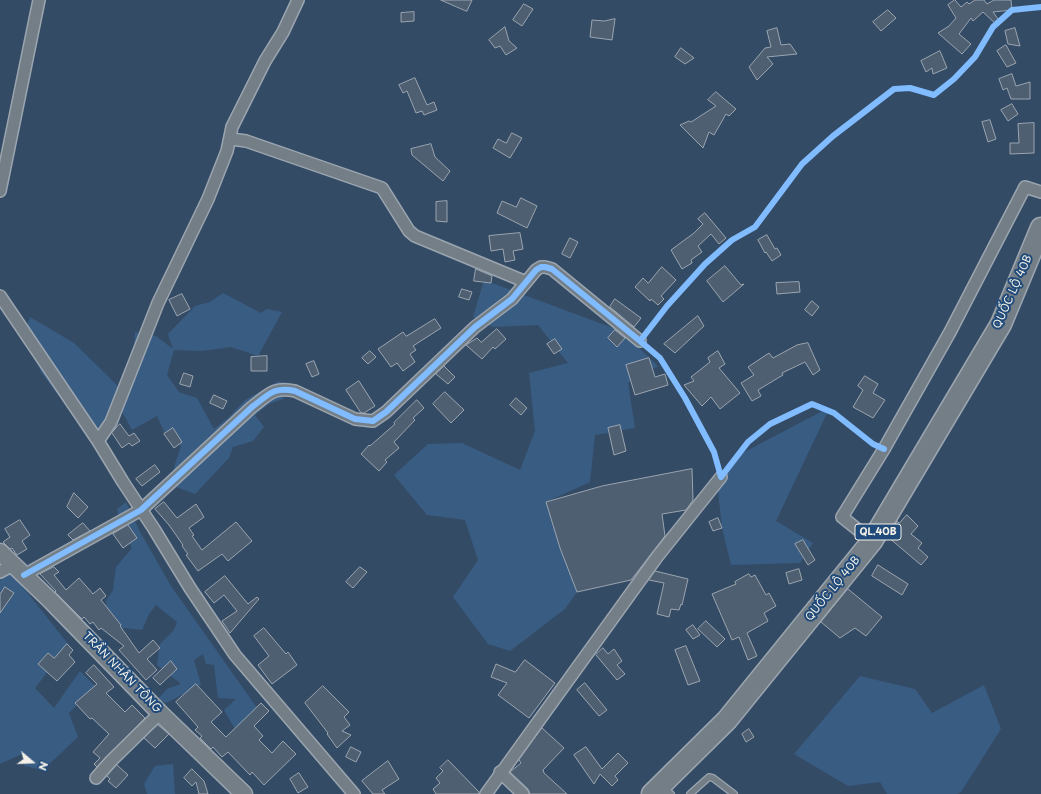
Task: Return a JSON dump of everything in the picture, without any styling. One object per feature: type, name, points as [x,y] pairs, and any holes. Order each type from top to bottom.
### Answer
[{"type":"highway","name":"QUỐC LỘ 40B","points":[[662,791],[727,720],[872,541],[1001,324],[1041,228]]},
{"type":"street","points":[[0,191],[39,0]]},
{"type":"street","points":[[98,442],[111,422],[158,303],[208,198],[227,151],[232,128],[265,61],[283,32],[298,0]]},
{"type":"street","points":[[230,139],[246,141],[382,188],[409,231],[415,236],[526,282]]},
{"type":"street","points":[[872,541],[842,517],[884,449],[950,332],[1025,187],[1041,192]]},
{"type":"street","points":[[12,571],[141,510],[252,406],[272,391],[286,389],[355,419],[373,421],[386,412],[475,327],[512,299],[536,270],[541,267],[552,269],[640,341]]},
{"type":"street","points":[[0,296],[98,442],[190,588],[236,655],[354,794]]},
{"type":"street","points":[[486,794],[500,772],[657,557],[721,477]]},
{"type":"street","name":"TRẦN NHÂN TÔNG","points":[[0,552],[12,571],[51,601],[160,713],[244,794]]},
{"type":"street","points":[[96,778],[160,713]]},
{"type":"street","points":[[500,772],[523,794]]},
{"type":"lane","points":[[690,794],[709,778],[713,778],[734,794]]},
{"type":"shaded area","points":[[484,280],[621,331],[658,366],[628,383],[635,428],[595,435],[590,482],[546,502],[577,592],[565,609],[510,651],[488,644],[453,597],[478,560],[465,520],[427,515],[394,475],[428,444],[462,443],[520,470],[535,431],[529,373],[568,363],[538,325],[493,327],[473,317]]},
{"type":"shaded area","points":[[223,293],[261,313],[267,309],[282,312],[258,356],[231,347],[202,351],[174,350],[167,375],[179,392],[197,398],[214,429],[228,418],[245,400],[279,381],[288,385],[283,399],[269,404],[255,415],[264,427],[253,441],[233,447],[229,458],[195,494],[171,485],[175,464],[181,446],[168,440],[157,416],[132,430],[121,410],[134,351],[135,332],[156,336],[173,349],[168,334],[195,306],[210,302]]},
{"type":"shaded area","points":[[30,317],[74,343],[121,389],[96,446],[41,372],[24,334]]},
{"type":"shaded area","points":[[830,407],[776,521],[813,543],[800,563],[731,565],[722,528],[718,491],[733,458]]},
{"type":"shaded area","points":[[126,502],[139,530],[171,586],[260,712],[235,729],[224,710],[236,699],[218,698],[214,665],[206,664],[203,654],[194,660],[201,685],[166,703],[158,699],[167,689],[181,684],[157,665],[160,644],[174,630],[177,622],[156,605],[149,614],[142,630],[125,628],[115,630],[108,620],[106,601],[113,590],[116,567],[132,548],[119,520],[117,509]]},
{"type":"shaded area","points":[[10,571],[69,645],[35,688],[54,708],[80,671],[95,686],[69,713],[78,737],[43,770],[24,766],[22,754],[0,764],[0,580]]},
{"type":"shaded area","points":[[860,676],[915,689],[932,713],[984,685],[1001,729],[961,792],[957,794],[887,794],[880,782],[848,786],[794,754]]},
{"type":"shaded area","points":[[173,764],[175,794],[147,794],[144,784],[155,766]]},
{"type":"building","points":[[441,0],[472,0],[467,11]]},
{"type":"building","points":[[955,0],[961,7],[967,2],[969,4],[975,0],[984,0],[987,4],[994,0],[1011,0],[1012,10],[993,12],[1001,23],[998,26],[983,12],[973,21],[971,18],[959,34],[971,44],[962,54],[938,33],[949,26],[956,18],[948,5]]},
{"type":"building","points":[[524,4],[533,9],[522,26],[513,20]]},
{"type":"building","points":[[888,10],[896,18],[881,31],[873,22]]},
{"type":"building","points":[[414,12],[414,21],[401,22],[401,13]]},
{"type":"building","points":[[615,19],[612,40],[590,37],[592,20],[604,21]]},
{"type":"building","points":[[505,27],[509,41],[517,48],[506,55],[500,46],[495,48],[489,40]]},
{"type":"building","points":[[777,28],[781,45],[790,44],[797,54],[767,57],[773,64],[757,80],[749,67],[765,48],[771,47],[767,31]]},
{"type":"building","points":[[1015,28],[1020,46],[1008,44],[1005,31]]},
{"type":"building","points":[[1006,45],[1016,63],[1007,67],[997,51]]},
{"type":"building","points":[[681,48],[694,58],[685,64],[675,57]]},
{"type":"building","points":[[940,51],[947,68],[933,74],[932,68],[926,72],[921,61]]},
{"type":"building","points":[[1012,74],[1016,86],[1030,82],[1030,99],[1011,99],[1007,88],[1003,90],[999,79]]},
{"type":"building","points":[[415,78],[427,105],[434,102],[437,110],[424,115],[422,111],[416,113],[407,91],[403,93],[399,85]]},
{"type":"building","points":[[716,92],[736,109],[729,116],[726,114],[714,135],[709,132],[703,148],[680,125],[689,121],[691,122],[716,106],[708,100]]},
{"type":"building","points":[[1012,104],[1018,114],[1008,121],[1001,110]]},
{"type":"building","points":[[990,120],[996,139],[988,142],[982,122]]},
{"type":"building","points":[[1034,123],[1034,153],[1010,154],[1010,143],[1019,143],[1018,124]]},
{"type":"building","points":[[512,133],[522,138],[510,158],[493,148],[498,139],[506,143]]},
{"type":"building","points":[[431,144],[435,157],[450,171],[443,181],[412,155],[411,149]]},
{"type":"building","points":[[521,198],[537,206],[527,228],[497,213],[502,201],[516,207]]},
{"type":"building","points":[[447,201],[447,222],[436,221],[436,202]]},
{"type":"building","points":[[705,213],[726,238],[719,244],[711,234],[698,246],[702,252],[691,260],[692,263],[682,269],[671,250],[694,233],[703,224],[698,219]]},
{"type":"building","points":[[520,233],[523,249],[513,251],[515,260],[505,262],[503,249],[491,251],[489,236]]},
{"type":"building","points":[[767,235],[775,249],[777,248],[781,255],[772,261],[766,252],[765,253],[758,240]]},
{"type":"building","points":[[570,238],[578,242],[570,258],[562,254]]},
{"type":"building","points":[[725,266],[741,285],[744,284],[723,302],[707,281]]},
{"type":"building","points":[[662,267],[676,280],[661,296],[664,299],[658,305],[651,299],[650,301],[635,287],[643,278],[648,283]]},
{"type":"building","points":[[476,269],[492,276],[491,283],[474,281]]},
{"type":"building","points":[[799,282],[800,292],[777,294],[776,283]]},
{"type":"building","points":[[462,289],[472,292],[469,300],[459,297]]},
{"type":"building","points":[[182,294],[190,309],[177,316],[169,300]]},
{"type":"building","points":[[615,299],[641,318],[634,327],[610,307]]},
{"type":"building","points":[[812,301],[819,307],[812,316],[805,310]]},
{"type":"building","points":[[698,316],[704,326],[675,353],[664,344]]},
{"type":"building","points":[[435,319],[441,328],[413,346],[416,350],[410,354],[415,362],[403,371],[397,363],[391,367],[378,349],[403,332],[406,336]]},
{"type":"building","points":[[497,329],[506,339],[495,349],[493,347],[482,359],[466,345],[477,338],[481,342]]},
{"type":"building","points":[[615,330],[625,338],[617,347],[608,338]]},
{"type":"building","points":[[555,339],[562,349],[554,354],[547,344]]},
{"type":"building","points":[[808,343],[820,370],[813,375],[805,362],[782,373],[783,375],[758,390],[761,396],[752,401],[741,383],[754,375],[748,367],[769,353],[773,358],[797,345]]},
{"type":"building","points":[[370,351],[376,357],[368,364],[362,358]]},
{"type":"building","points":[[718,351],[725,364],[719,368],[740,393],[720,409],[711,397],[702,406],[684,385],[694,381],[691,377],[710,362],[708,358]]},
{"type":"building","points":[[267,356],[267,371],[251,371],[251,357]]},
{"type":"building","points":[[649,358],[655,377],[665,374],[668,385],[635,395],[626,365]]},
{"type":"building","points":[[314,361],[319,374],[312,377],[306,364]]},
{"type":"building","points":[[444,366],[455,377],[448,384],[436,374]]},
{"type":"building","points":[[184,373],[193,376],[190,387],[180,384]]},
{"type":"building","points":[[865,376],[878,384],[873,393],[885,400],[873,418],[853,407],[863,390],[858,386]]},
{"type":"building","points":[[359,381],[375,406],[364,413],[361,413],[346,390]]},
{"type":"building","points":[[445,392],[464,410],[451,423],[433,404]]},
{"type":"building","points":[[214,395],[227,401],[223,409],[210,403]]},
{"type":"building","points":[[516,398],[527,408],[521,415],[510,405]]},
{"type":"building","points":[[417,400],[424,408],[413,418],[415,420],[394,442],[399,448],[385,460],[387,462],[379,471],[361,454],[369,445],[370,446],[395,424],[394,423]]},
{"type":"building","points":[[120,424],[129,436],[134,433],[140,441],[132,446],[129,443],[122,448],[112,433]]},
{"type":"building","points":[[620,425],[626,451],[614,455],[608,428]]},
{"type":"building","points":[[173,428],[182,442],[174,448],[164,434]]},
{"type":"building","points":[[155,465],[160,472],[142,486],[136,479]]},
{"type":"building","points":[[692,469],[693,500],[686,510],[662,514],[665,536],[631,580],[577,592],[560,548],[546,502],[602,486]]},
{"type":"building","points":[[74,493],[88,507],[78,518],[67,507]]},
{"type":"building","points":[[164,502],[177,518],[196,504],[204,517],[189,528],[194,535],[192,536],[202,550],[236,522],[252,541],[228,561],[222,554],[198,571],[186,555],[188,554],[182,546],[183,545],[169,525],[155,509]]},
{"type":"building","points":[[907,515],[918,526],[911,534],[922,543],[918,548],[928,557],[921,565],[888,537],[897,521],[899,523]]},
{"type":"building","points":[[718,518],[722,528],[713,531],[709,522]]},
{"type":"building","points":[[20,520],[30,535],[22,541],[27,549],[17,555],[12,548],[10,549],[3,542],[10,537],[5,529]]},
{"type":"building","points":[[83,523],[90,531],[73,540],[68,535]]},
{"type":"building","points":[[128,525],[137,538],[123,548],[113,534]]},
{"type":"building","points":[[803,540],[815,560],[808,565],[795,544]]},
{"type":"building","points":[[878,565],[908,584],[902,595],[872,576]]},
{"type":"building","points":[[54,567],[59,572],[54,575],[66,590],[79,578],[93,594],[100,588],[106,596],[101,600],[121,625],[120,626],[139,653],[153,640],[160,648],[147,659],[157,670],[146,680],[119,650],[124,646],[101,628],[99,630],[93,622],[90,624],[84,617],[82,619],[55,592],[56,591],[40,574]]},
{"type":"building","points":[[360,567],[367,572],[353,588],[346,582]]},
{"type":"building","points":[[799,569],[802,580],[789,584],[786,573]]},
{"type":"building","points":[[655,571],[688,579],[682,605],[681,604],[679,610],[671,609],[669,617],[657,614],[664,583],[649,580]]},
{"type":"building","points":[[749,574],[751,577],[755,575],[766,595],[769,593],[776,606],[764,613],[768,621],[747,633],[757,656],[748,660],[739,637],[732,640],[712,594],[736,584],[735,582]]},
{"type":"building","points":[[225,576],[248,604],[257,597],[259,599],[230,633],[222,621],[237,611],[224,595],[214,603],[205,592]]},
{"type":"building","points":[[5,587],[14,593],[0,613],[0,595]]},
{"type":"building","points":[[848,589],[882,617],[866,636],[855,628],[840,638],[821,622]]},
{"type":"building","points":[[706,621],[725,639],[717,647],[698,629]]},
{"type":"building","points":[[693,625],[700,635],[693,639],[686,630]]},
{"type":"building","points":[[264,628],[286,654],[288,652],[297,665],[272,684],[258,665],[269,656],[254,636]]},
{"type":"building","points":[[67,644],[73,650],[69,655],[75,662],[57,681],[38,664],[48,653],[54,658]]},
{"type":"building","points":[[686,646],[700,681],[688,685],[675,650]]},
{"type":"building","points":[[603,648],[608,654],[614,649],[622,661],[617,665],[625,674],[617,680],[596,655]]},
{"type":"building","points":[[525,660],[555,683],[529,718],[498,695],[507,683],[491,677],[496,664],[515,672]]},
{"type":"building","points":[[171,661],[177,669],[160,685],[153,678]]},
{"type":"building","points":[[94,665],[114,687],[106,693],[125,712],[132,705],[145,718],[97,767],[94,764],[100,758],[93,752],[109,734],[92,718],[90,719],[75,703],[97,684],[86,673]]},
{"type":"building","points":[[585,683],[607,710],[599,716],[577,690]]},
{"type":"building","points":[[196,684],[222,712],[211,722],[226,737],[261,703],[269,711],[254,726],[263,736],[259,740],[272,753],[283,741],[296,754],[264,785],[252,772],[250,775],[228,752],[222,757],[213,747],[211,749],[200,738],[202,736],[195,730],[198,727],[176,702]]},
{"type":"building","points":[[323,686],[349,712],[344,717],[350,725],[342,731],[351,735],[337,748],[327,734],[328,733],[305,703]]},
{"type":"building","points":[[158,725],[169,734],[155,748],[144,738]]},
{"type":"building","points":[[542,728],[564,748],[543,770],[544,773],[567,794],[530,794],[528,789],[510,772],[521,763],[519,760]]},
{"type":"building","points":[[749,729],[754,737],[746,742],[742,734]]},
{"type":"building","points":[[351,747],[361,752],[356,762],[346,757]]},
{"type":"building","points":[[586,747],[602,769],[618,753],[628,763],[615,776],[618,780],[612,786],[600,774],[594,784],[574,755]]},
{"type":"building","points":[[448,760],[479,792],[479,794],[436,794],[433,789],[440,783],[436,778],[443,771],[440,768]]},
{"type":"building","points":[[388,761],[399,779],[382,790],[385,794],[373,794],[362,781]]},
{"type":"building","points":[[117,765],[128,775],[116,788],[108,781],[110,779],[107,776]]},
{"type":"building","points":[[192,769],[204,781],[208,794],[199,794],[196,782],[192,786],[184,778]]},
{"type":"building","points":[[299,773],[308,787],[298,793],[290,779]]},
{"type":"cycle path","points":[[884,449],[873,444],[834,413],[812,404],[770,424],[748,442],[721,477],[714,452],[685,398],[660,358],[640,341],[667,306],[705,264],[732,240],[755,227],[802,164],[833,136],[894,89],[910,88],[934,95],[954,79],[975,57],[993,27],[1012,10],[1041,7]]},
{"type":"cycle path","points":[[24,575],[141,510],[252,407],[267,395],[276,391],[295,391],[355,419],[373,421],[386,412],[475,327],[512,299],[536,270],[541,267],[552,269],[640,341]]}]
